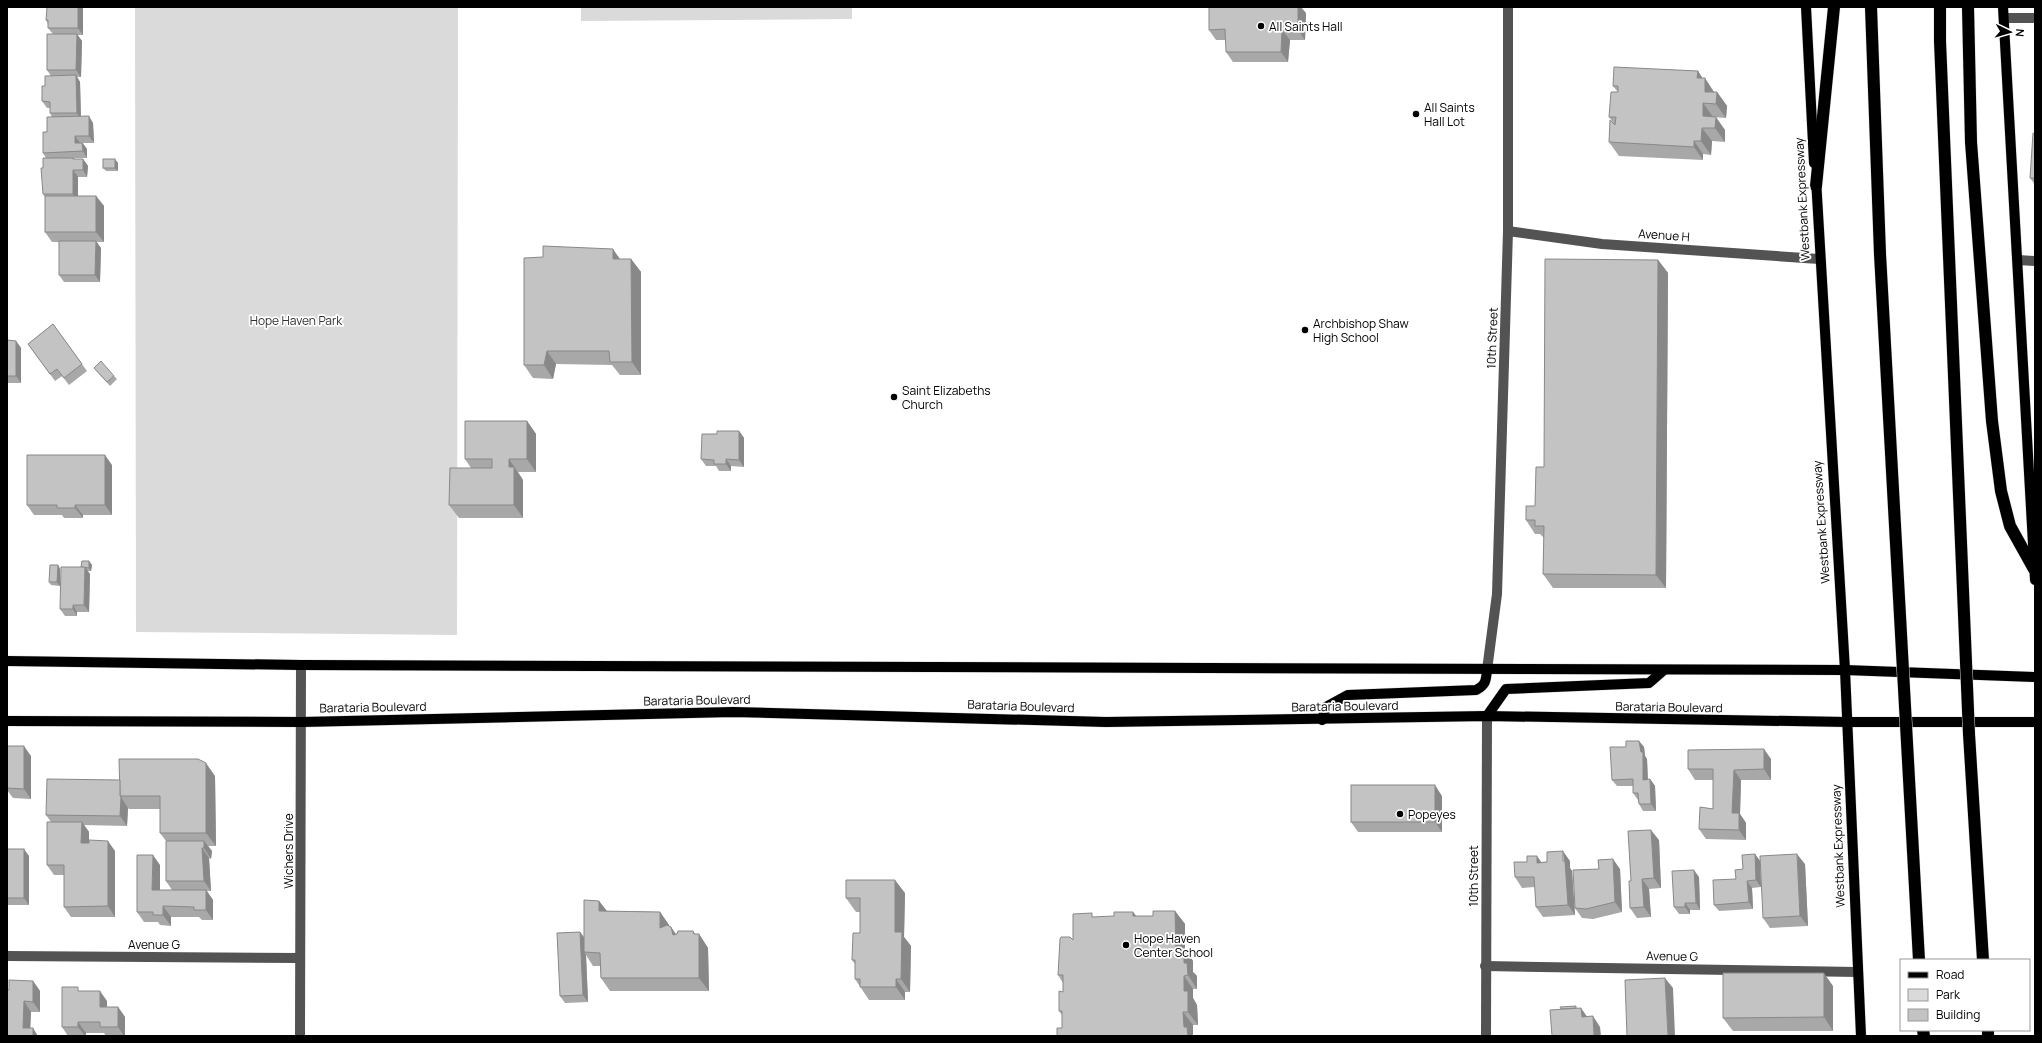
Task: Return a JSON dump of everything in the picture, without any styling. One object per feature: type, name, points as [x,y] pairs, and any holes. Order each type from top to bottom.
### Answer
[{"type":"highway","points":[[1816,186],[1834,7]]},
{"type":"highway","points":[[1872,7],[1880,254],[1919,959]]},
{"type":"highway","points":[[1940,7],[1940,49],[1969,726],[1983,959]]},
{"type":"highway","points":[[1968,7],[1971,142],[1992,421],[2001,491],[2010,526],[2035,575]]},
{"type":"main road","name":"Westbank Expressway","points":[[1806,7],[1819,259],[1845,670],[1861,1036]]},
{"type":"main road","points":[[2003,7],[2035,575]]},
{"type":"main road","points":[[7,661],[301,665],[730,665],[1488,670],[1845,670],[2035,677]]},
{"type":"main road","points":[[1322,720],[1326,707],[1348,695],[1476,690],[1483,687],[1488,670]]},
{"type":"main road","points":[[1487,716],[1506,689],[1648,683],[1664,670]]},
{"type":"main road","name":"Barataria Boulevard","points":[[7,721],[302,722],[733,712],[1106,722],[1322,720],[1487,716],[1847,722],[2035,722]]},
{"type":"street","name":"10th Street","points":[[1488,670],[1497,594],[1508,231],[1508,7]]},
{"type":"street","points":[[1800,7],[1806,7]]},
{"type":"street","points":[[2004,18],[2035,18]]},
{"type":"street","name":"Avenue H","points":[[1508,231],[1602,244],[1819,259]]},
{"type":"street","points":[[2018,260],[2035,261]]},
{"type":"street","name":"Wichers Drive","points":[[300,1036],[301,665]]},
{"type":"street","name":"10th Street","points":[[1486,1036],[1485,966],[1487,716]]},
{"type":"street","name":"Avenue G","points":[[7,956],[300,958]]},
{"type":"street","name":"Avenue G","points":[[1485,966],[1858,972]]},
{"type":"green space","name":"Hope Haven Park","points":[[135,7],[458,7],[457,635],[136,632]]},
{"type":"green space","points":[[581,7],[852,7],[852,19],[581,21]]},
{"type":"building","points":[[47,7],[78,7],[78,28],[48,28],[48,20],[46,20]]},
{"type":"building","name":"All Saints Hall","points":[[1209,7],[1298,7],[1298,30],[1282,30],[1281,52],[1226,52],[1225,29],[1209,30]]},
{"type":"building","points":[[47,34],[77,34],[76,70],[47,70]]},
{"type":"building","points":[[1614,67],[1698,71],[1697,78],[1705,78],[1705,92],[1717,92],[1716,104],[1703,103],[1703,116],[1716,117],[1715,128],[1702,128],[1701,141],[1694,141],[1694,147],[1609,142],[1610,120],[1615,125],[1616,117],[1609,117],[1611,92],[1618,92],[1618,86],[1613,86]]},
{"type":"building","points":[[76,75],[77,113],[50,113],[50,102],[42,101],[42,86],[45,86],[45,76]]},
{"type":"building","points":[[89,116],[89,136],[75,136],[75,143],[82,143],[83,151],[43,153],[43,132],[47,132],[47,117]]},
{"type":"building","points":[[2033,133],[2035,134],[2035,178],[2030,178]]},
{"type":"building","points":[[43,158],[83,159],[83,170],[73,170],[73,194],[43,194],[41,168],[43,168]]},
{"type":"building","points":[[103,159],[115,159],[115,168],[103,168]]},
{"type":"building","points":[[45,196],[96,196],[96,232],[45,232]]},
{"type":"building","points":[[59,241],[96,241],[95,275],[59,275]]},
{"type":"building","points":[[543,246],[613,249],[613,259],[631,259],[632,362],[610,362],[609,351],[547,351],[544,365],[524,365],[524,258],[543,257]]},
{"type":"building","points":[[1545,259],[1658,260],[1656,575],[1543,574],[1544,526],[1535,526],[1535,520],[1526,520],[1526,506],[1535,506],[1536,467],[1544,467]]},
{"type":"building","points":[[53,324],[82,364],[64,378],[57,369],[50,374],[28,344]]},
{"type":"building","points":[[7,340],[16,341],[16,376],[7,376]]},
{"type":"building","points":[[101,361],[114,376],[107,382],[94,368]]},
{"type":"building","points":[[465,421],[527,421],[527,459],[509,459],[509,467],[514,467],[514,505],[449,505],[450,468],[492,468],[492,459],[465,459]]},
{"type":"building","points":[[717,431],[739,431],[739,460],[726,459],[726,464],[714,464],[714,460],[701,459],[702,434],[717,434]]},
{"type":"building","points":[[27,455],[105,455],[105,505],[75,505],[75,508],[57,508],[57,505],[27,505]]},
{"type":"building","points":[[82,561],[89,561],[89,568],[81,567]]},
{"type":"building","points":[[50,565],[58,565],[57,582],[49,582]]},
{"type":"building","points":[[61,567],[85,567],[84,605],[73,605],[73,609],[60,609]]},
{"type":"building","points":[[1626,741],[1639,741],[1641,752],[1643,752],[1643,780],[1650,779],[1651,804],[1639,804],[1638,793],[1633,793],[1633,779],[1612,780],[1610,747],[1626,747]]},
{"type":"building","points":[[7,746],[24,746],[24,789],[7,788]]},
{"type":"building","points":[[1764,749],[1764,769],[1734,770],[1732,813],[1739,813],[1739,830],[1699,829],[1700,807],[1713,809],[1713,769],[1688,769],[1688,750]]},
{"type":"building","points":[[119,759],[198,759],[206,763],[206,833],[160,833],[160,796],[120,796]]},
{"type":"building","points":[[47,779],[120,780],[120,816],[46,815]]},
{"type":"building","name":"Popeyes","points":[[1351,785],[1435,785],[1435,822],[1351,822]]},
{"type":"building","points":[[47,822],[82,822],[81,843],[89,843],[89,840],[108,841],[108,906],[64,907],[64,865],[47,865]]},
{"type":"building","points":[[1651,830],[1654,878],[1642,879],[1644,907],[1630,908],[1629,881],[1631,881],[1628,831]]},
{"type":"building","points":[[166,841],[204,841],[204,848],[202,848],[204,881],[166,881]]},
{"type":"building","points":[[7,849],[24,849],[24,898],[7,898]]},
{"type":"building","points":[[1563,851],[1568,905],[1536,907],[1534,877],[1515,877],[1514,862],[1527,862],[1527,856],[1537,856],[1537,863],[1547,862],[1547,852]]},
{"type":"building","points":[[1755,854],[1756,880],[1747,881],[1749,902],[1714,905],[1713,880],[1736,879],[1735,870],[1743,869],[1742,855]]},
{"type":"building","points":[[1797,854],[1800,916],[1763,918],[1760,856]]},
{"type":"building","points":[[137,855],[153,855],[152,890],[206,890],[206,910],[194,910],[194,907],[163,906],[163,915],[153,915],[153,912],[137,912]]},
{"type":"building","points":[[1613,859],[1615,902],[1586,909],[1575,908],[1573,870],[1599,869],[1598,860]]},
{"type":"building","points":[[1694,870],[1696,903],[1685,903],[1685,907],[1674,907],[1672,871]]},
{"type":"building","points":[[846,880],[895,880],[895,932],[902,932],[901,979],[896,979],[896,987],[860,987],[860,979],[855,979],[855,960],[852,960],[853,933],[860,933],[860,898],[846,898]]},
{"type":"building","points":[[584,900],[599,901],[599,911],[660,912],[660,928],[667,925],[671,927],[673,935],[677,934],[678,931],[693,931],[694,934],[699,934],[699,978],[601,978],[600,953],[584,952]]},
{"type":"building","points":[[1153,911],[1175,911],[1176,948],[1184,947],[1184,963],[1187,963],[1188,975],[1184,976],[1184,991],[1188,991],[1188,1012],[1183,1012],[1184,1027],[1187,1027],[1188,1036],[1057,1036],[1057,1028],[1062,1028],[1062,1011],[1059,1011],[1059,991],[1063,992],[1063,975],[1058,975],[1060,939],[1061,937],[1070,937],[1073,940],[1073,914],[1092,913],[1092,917],[1114,916],[1114,912],[1133,912],[1133,916],[1153,916]]},
{"type":"building","points":[[580,932],[583,995],[560,996],[557,933]]},
{"type":"building","points":[[1723,973],[1824,973],[1824,1017],[1723,1018]]},
{"type":"building","points":[[1665,978],[1668,1036],[1627,1036],[1625,980]]},
{"type":"building","points":[[9,980],[33,981],[33,1002],[24,1001],[23,1028],[33,1028],[33,1036],[7,1036],[7,990],[9,990]]},
{"type":"building","points":[[62,987],[78,987],[78,991],[100,991],[100,1007],[118,1007],[118,1027],[100,1027],[100,1022],[78,1022],[78,1027],[62,1027]]},
{"type":"building","points":[[1576,1006],[1576,1008],[1561,1009],[1560,1007]]},
{"type":"building","points":[[1581,1008],[1582,1017],[1593,1016],[1594,1036],[1552,1036],[1550,1010]]},
{"type":"place","name":"All Saints Hall","points":[[1261,26]]},
{"type":"place","name":"All Saints Hall Lot","points":[[1416,114]]},
{"type":"place","name":"Archbishop Shaw High School","points":[[1305,330]]},
{"type":"place","name":"Saint Elizabeths Church","points":[[894,397]]},
{"type":"place","name":"Popeyes","points":[[1400,814]]},
{"type":"place","name":"Hope Haven Center School","points":[[1126,945]]}]
